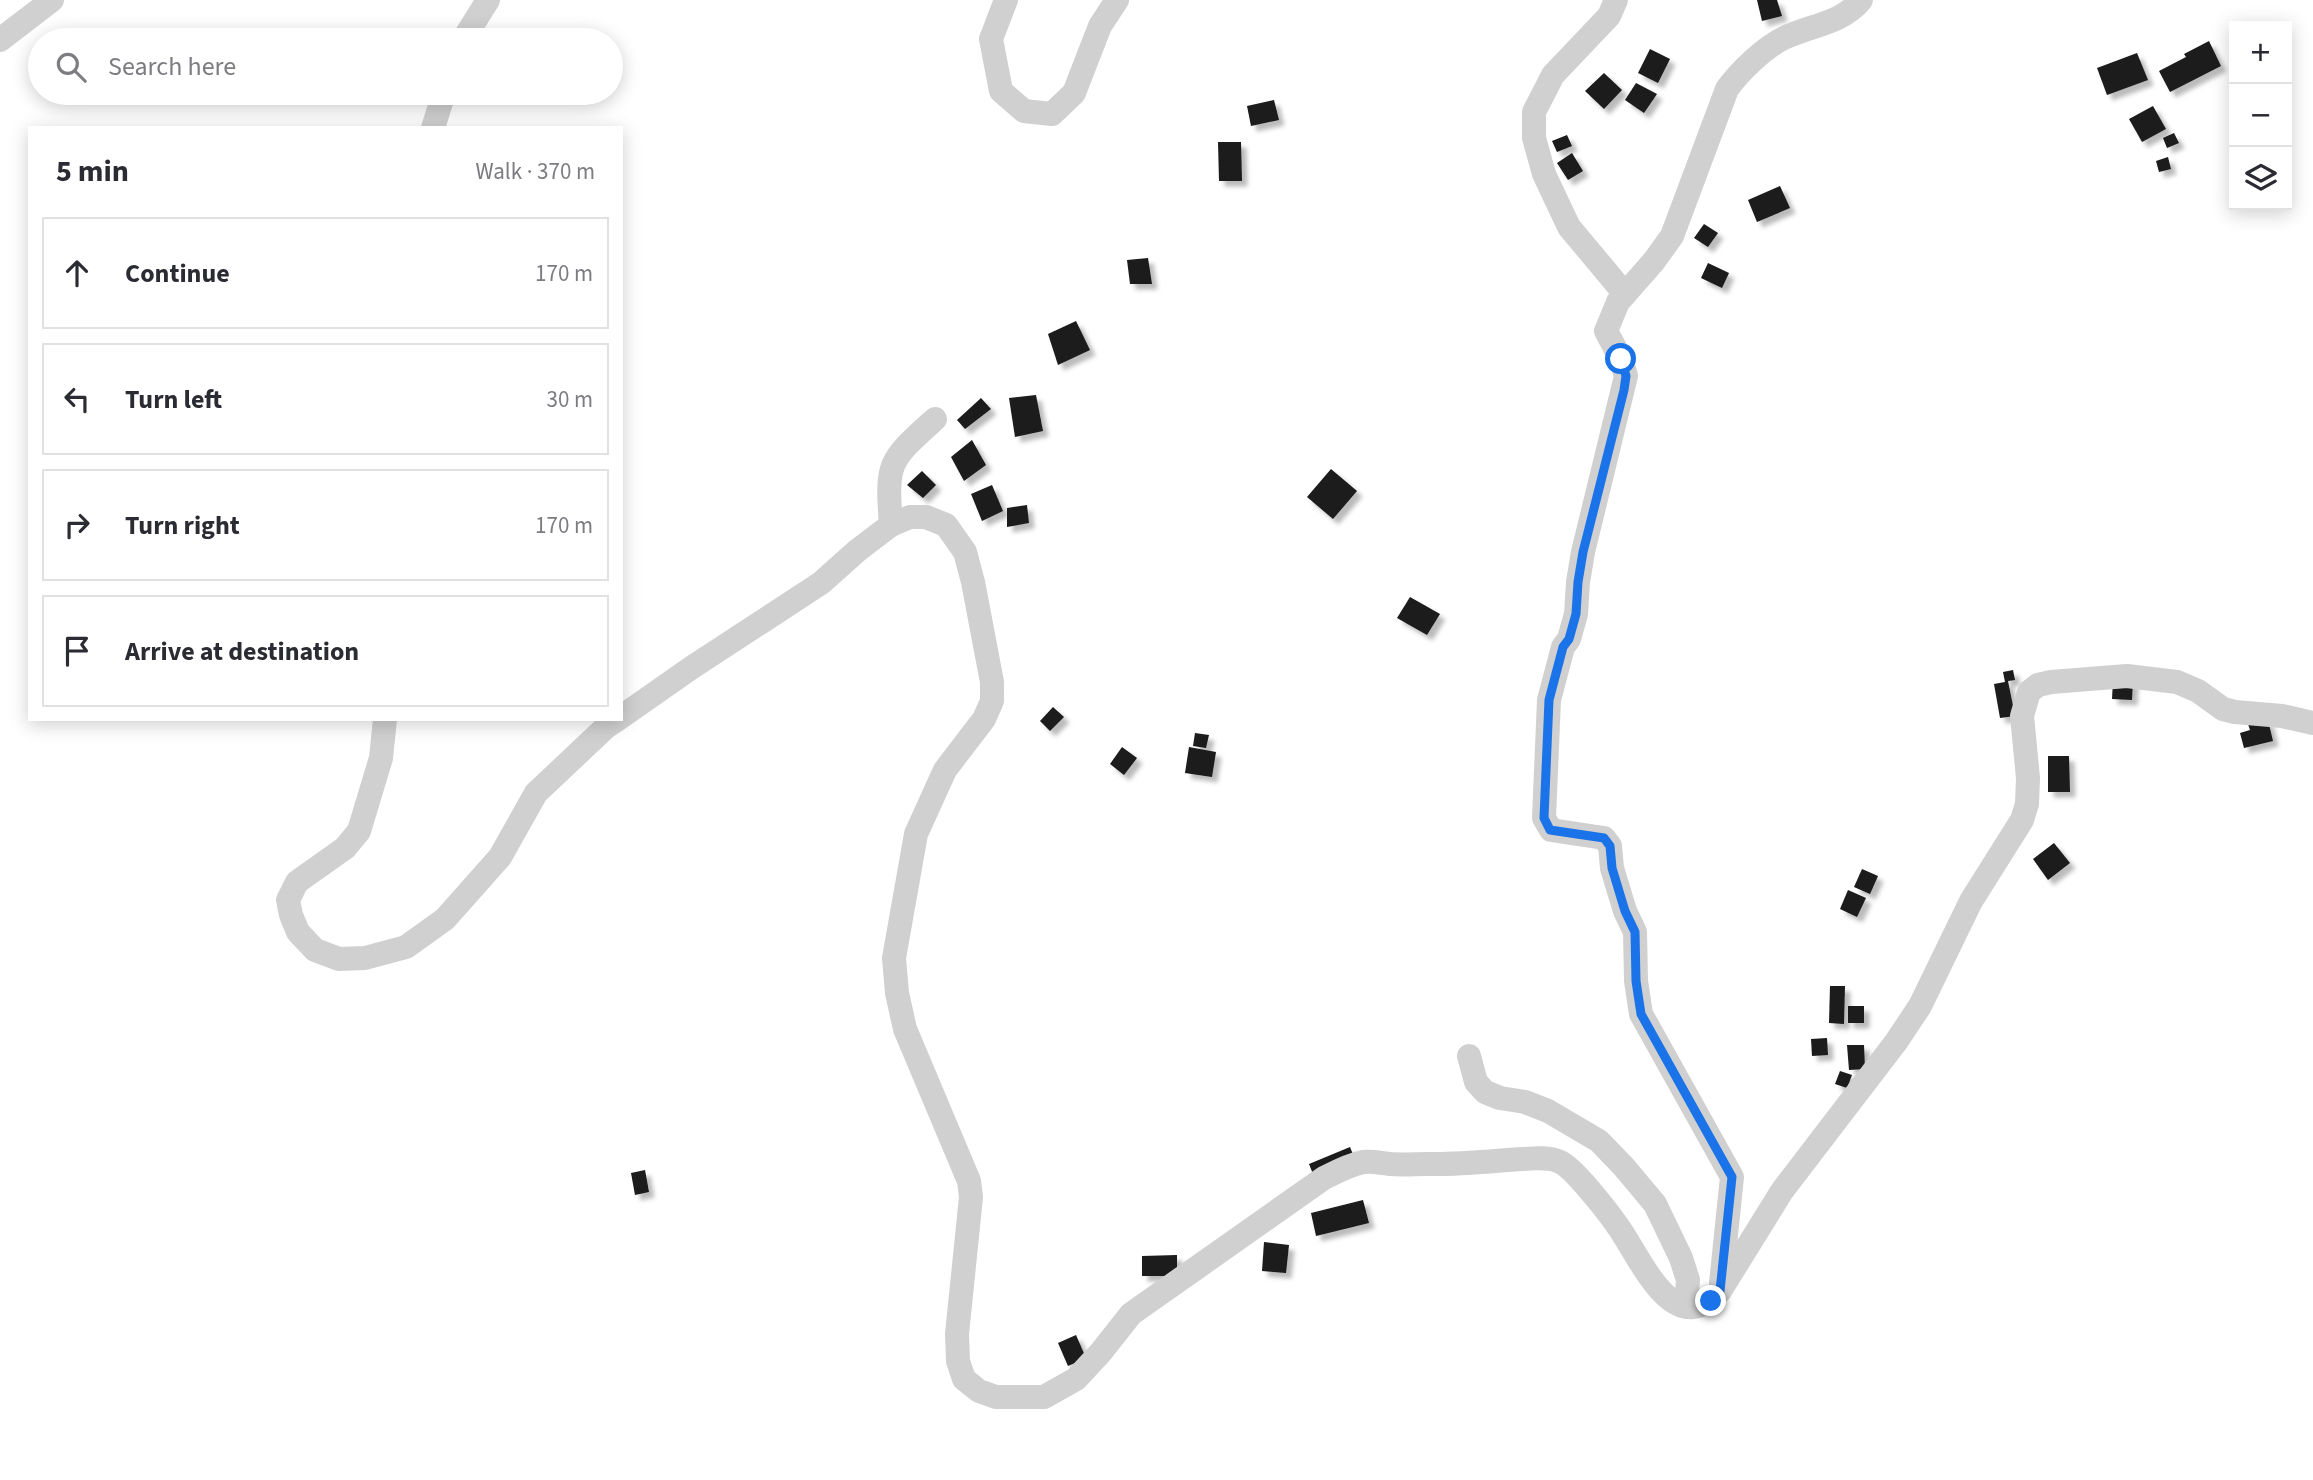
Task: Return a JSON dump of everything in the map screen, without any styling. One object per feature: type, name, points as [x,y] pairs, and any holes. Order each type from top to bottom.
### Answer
[{"type":"street","points":[[0,40],[52,0]]},
{"type":"street","points":[[470,28],[488,0]]},
{"type":"street","points":[[1006,0],[991,39],[1001,91],[1024,111],[1052,114],[1074,93],[1100,26],[1117,0]]},
{"type":"street","points":[[1616,0],[1609,16],[1553,75],[1534,112],[1534,138],[1544,174],[1569,227],[1625,293]]},
{"type":"street","points":[[1720,1291],[1732,1177],[1641,1014],[1636,981],[1635,932],[1625,911],[1612,868],[1610,846],[1604,838],[1550,830],[1544,818],[1549,700],[1563,647],[1569,639],[1576,614],[1583,552],[1626,376],[1621,359],[1606,331],[1618,303],[1672,236],[1727,89],[1739,72],[1783,39],[1827,24],[1856,7],[1861,0]]},
{"type":"street","points":[[434,126],[440,105]]},
{"type":"street","points":[[891,524],[890,473],[896,455],[935,419]]},
{"type":"street","points":[[623,715],[821,583],[891,524],[909,517],[926,517],[946,525],[965,552],[992,682],[992,701],[984,719],[945,770],[916,834],[894,958],[897,993],[905,1029],[969,1181],[971,1197],[957,1334],[958,1361],[964,1379],[979,1391],[996,1397],[1044,1397],[1076,1379],[1131,1314],[1324,1178],[1366,1162],[1446,1164],[1549,1159],[1562,1162],[1617,1224],[1652,1280],[1666,1297],[1681,1306],[1696,1307],[1711,1301],[1720,1291],[1782,1191],[1896,1042],[1920,1006],[1971,901],[2022,820],[2027,804],[2028,778],[2022,716],[2029,692],[2038,685],[2051,682],[2127,676],[2176,682],[2198,691],[2223,709],[2283,716],[2313,723]]},
{"type":"street","points":[[385,721],[381,758],[359,831],[345,848],[297,882],[288,900],[298,932],[315,950],[339,959],[365,958],[406,947],[444,919],[500,857],[536,793],[615,721]]},
{"type":"street","points":[[1469,1056],[1476,1082],[1485,1092],[1548,1111],[1599,1141],[1625,1167],[1655,1204],[1681,1258],[1688,1280],[1686,1306]]},
{"type":"building","points":[[1757,0],[1777,0],[1782,16],[1762,21]]},
{"type":"building","points":[[2209,41],[2221,66],[2170,92],[2159,71]]},
{"type":"building","points":[[1650,49],[1670,59],[1658,83],[1638,73]]},
{"type":"building","points":[[2137,53],[2148,80],[2107,95],[2097,68]]},
{"type":"building","points":[[1604,73],[1622,90],[1604,109],[1585,91]]},
{"type":"building","points":[[1636,83],[1657,94],[1644,113],[1625,100]]},
{"type":"building","points":[[1274,100],[1279,120],[1251,126],[1247,106]]},
{"type":"building","points":[[2153,106],[2166,129],[2142,142],[2129,119]]},
{"type":"building","points":[[2174,133],[2179,143],[2167,148],[2163,138]]},
{"type":"building","points":[[1567,135],[1572,146],[1557,152],[1552,141]]},
{"type":"building","points":[[1218,142],[1241,142],[1242,181],[1219,181]]},
{"type":"building","points":[[1572,153],[1583,171],[1568,180],[1557,163]]},
{"type":"building","points":[[2168,157],[2171,169],[2159,172],[2156,161]]},
{"type":"building","points":[[1780,186],[1790,208],[1757,222],[1748,200]]},
{"type":"building","points":[[1704,224],[1718,233],[1708,247],[1694,238]]},
{"type":"building","points":[[1148,258],[1152,284],[1130,284],[1127,260]]},
{"type":"building","points":[[1708,263],[1729,273],[1722,288],[1701,278]]},
{"type":"building","points":[[1076,321],[1090,350],[1058,365],[1048,334]]},
{"type":"building","points":[[1036,395],[1043,431],[1015,437],[1009,398]]},
{"type":"building","points":[[981,398],[991,409],[965,429],[957,420]]},
{"type":"building","points":[[972,440],[986,465],[964,481],[951,457]]},
{"type":"building","points":[[1331,469],[1357,491],[1333,519],[1307,497]]},
{"type":"building","points":[[922,471],[936,485],[923,498],[907,485]]},
{"type":"building","points":[[992,485],[1003,511],[982,521],[971,494]]},
{"type":"building","points":[[1027,505],[1029,523],[1007,527],[1007,508]]},
{"type":"building","points":[[1410,597],[1440,614],[1427,635],[1397,618]]},
{"type":"building","points":[[2013,670],[2015,680],[2008,681],[2015,716],[2000,718],[1994,684],[2005,682],[2003,672]]},
{"type":"building","points":[[2113,680],[2133,680],[2132,700],[2112,699]]},
{"type":"building","points":[[1053,707],[1064,717],[1050,731],[1040,721]]},
{"type":"building","points":[[2268,720],[2273,741],[2244,748],[2240,733],[2250,730],[2248,724]]},
{"type":"building","points":[[1195,733],[1209,735],[1206,748],[1193,746]]},
{"type":"building","points":[[1122,747],[1137,758],[1124,775],[1110,764]]},
{"type":"building","points":[[1189,747],[1216,752],[1212,777],[1185,773]]},
{"type":"building","points":[[2048,756],[2069,756],[2070,792],[2048,792]]},
{"type":"building","points":[[2054,843],[2070,863],[2048,880],[2033,859]]},
{"type":"building","points":[[1862,869],[1878,876],[1870,894],[1854,887]]},
{"type":"building","points":[[1848,890],[1866,898],[1857,917],[1840,909]]},
{"type":"building","points":[[1830,986],[1845,986],[1844,1024],[1829,1023]]},
{"type":"building","points":[[1848,1006],[1864,1006],[1864,1023],[1848,1023]]},
{"type":"building","points":[[1827,1038],[1828,1055],[1812,1056],[1811,1039]]},
{"type":"building","points":[[1847,1045],[1864,1045],[1865,1069],[1849,1070]]},
{"type":"building","points":[[1840,1071],[1852,1075],[1847,1088],[1835,1084]]},
{"type":"building","points":[[1350,1147],[1356,1162],[1315,1179],[1309,1164]]},
{"type":"building","points":[[645,1170],[649,1192],[635,1195],[631,1173]]},
{"type":"building","points":[[1363,1200],[1369,1223],[1316,1236],[1311,1213]]},
{"type":"building","points":[[1264,1242],[1289,1245],[1286,1273],[1262,1271]]},
{"type":"building","points":[[1177,1255],[1177,1276],[1142,1276],[1142,1256]]},
{"type":"building","points":[[1076,1335],[1086,1358],[1068,1366],[1058,1343]]},
{"type":"route","points":[[1621,359],[1626,376],[1624,390],[1583,552],[1576,614],[1569,639],[1563,647],[1549,700],[1544,818],[1550,830],[1604,838],[1610,846],[1612,868],[1625,911],[1635,932],[1636,981],[1641,1014],[1732,1177],[1720,1291],[1711,1301]]}]
